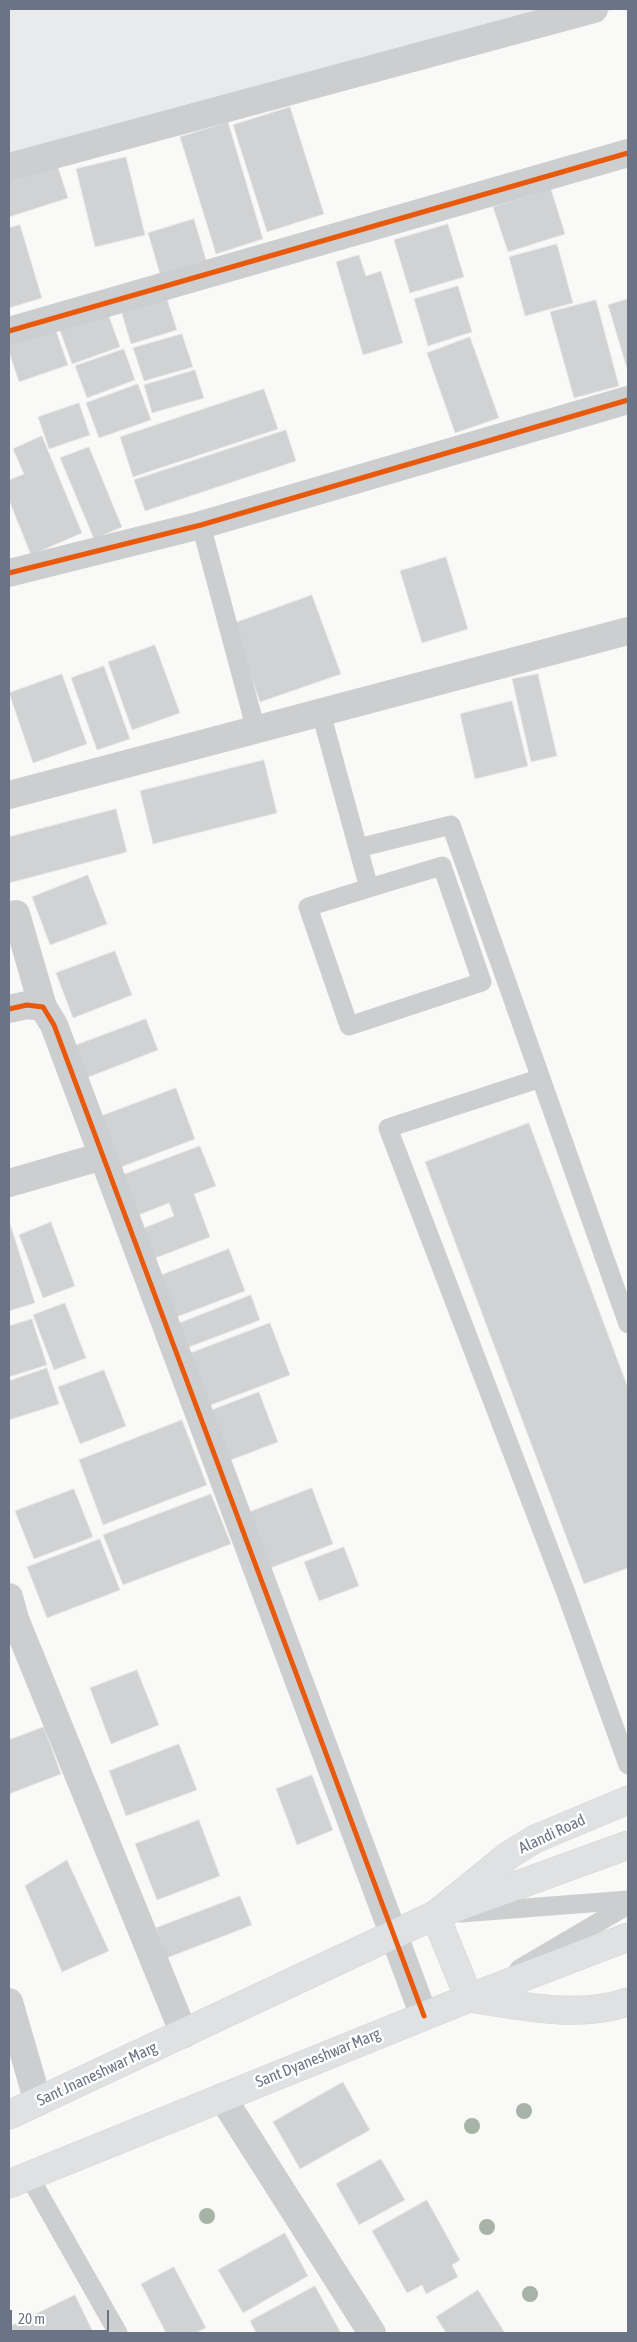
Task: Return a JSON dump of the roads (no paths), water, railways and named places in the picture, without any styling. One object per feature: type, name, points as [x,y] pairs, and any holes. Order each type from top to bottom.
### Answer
[{"type":"main road","name":"Alandi Road","points":[[435,1915],[515,1851],[535,1839],[628,1800]]},
{"type":"main road","points":[[184,2034],[435,1915],[628,1844]]},
{"type":"main road","points":[[435,1915],[469,1998],[555,2011],[610,2008],[628,2002]]},
{"type":"main road","name":"Sant Dyaneshwar Marg","points":[[19,2180],[469,1998],[628,1937]]},
{"type":"main road","name":"Sant Jnaneshwar Marg","points":[[9,2115],[184,2034]]},
{"type":"street","points":[[9,167],[594,9]]},
{"type":"street","points":[[9,330],[628,153]]},
{"type":"street","points":[[9,573],[201,525],[628,400]]},
{"type":"street","points":[[9,795],[628,631]]},
{"type":"street","points":[[16,914],[43,1007],[54,1025],[424,2016]]},
{"type":"street","points":[[9,1009],[27,1005],[43,1007]]},
{"type":"street","points":[[9,1183],[103,1156]]},
{"type":"street","points":[[9,1597],[15,1620],[184,2034]]},
{"type":"street","points":[[9,2002],[38,2102]]},
{"type":"street","points":[[222,2097],[372,2333]]},
{"type":"lane","points":[[201,525],[256,730]]},
{"type":"lane","points":[[321,713],[369,888]]},
{"type":"lane","points":[[358,848],[451,824],[628,1324]]},
{"type":"lane","points":[[442,866],[482,982],[349,1026],[308,907],[369,888],[442,866]]},
{"type":"lane","points":[[541,1078],[388,1128],[566,1593],[628,1764]]},
{"type":"lane","points":[[435,1915],[628,1900]]},
{"type":"lane","points":[[469,1998],[628,1905]]},
{"type":"lane","points":[[19,2180],[118,2333]]}]
